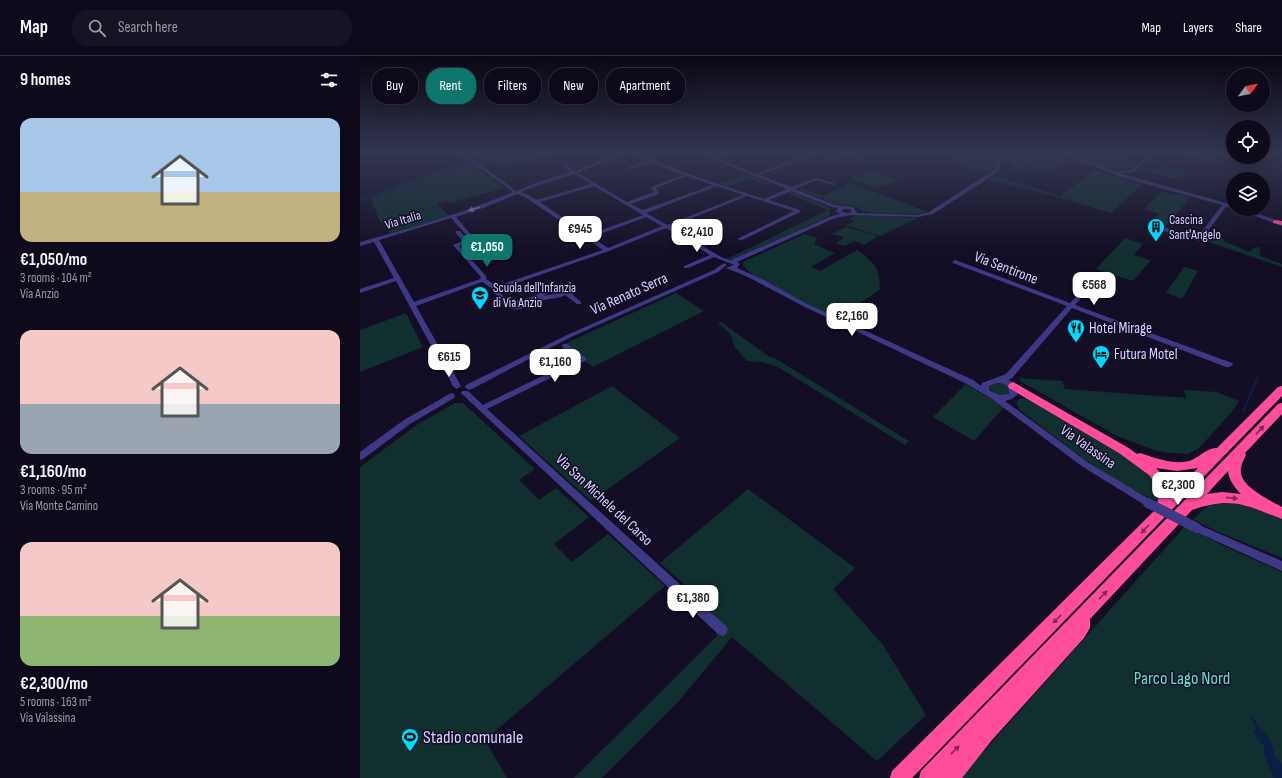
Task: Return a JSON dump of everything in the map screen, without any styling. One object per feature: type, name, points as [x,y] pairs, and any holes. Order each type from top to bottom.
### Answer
[{"type":"highway","points":[[899,778],[1154,508],[1166,493],[1163,484],[1153,472],[1123,450],[1032,396],[1023,394],[1011,388]]},
{"type":"highway","points":[[1154,508],[1222,452],[1282,390]]},
{"type":"highway","points":[[928,778],[1282,407]]},
{"type":"highway","points":[[1242,449],[1235,464],[1235,476],[1238,482],[1249,493],[1278,511]]},
{"type":"highway","points":[[1123,450],[1158,464],[1183,466],[1198,463],[1214,452],[1222,452]]},
{"type":"highway","points":[[1182,511],[1198,502],[1215,497],[1246,500],[1278,511]]},
{"type":"highway","points":[[950,778],[986,734],[1079,632],[1082,628],[1082,616]]},
{"type":"street","points":[[507,186],[517,193],[527,196],[608,250]]},
{"type":"street","name":"Via Italia","points":[[360,244],[452,216],[533,186]]},
{"type":"street","points":[[536,202],[590,186]]},
{"type":"street","name":"Via Valassina","points":[[599,186],[730,264],[799,302],[970,382],[1000,399],[1011,388],[1000,380],[993,380],[987,383],[978,384],[970,382]]},
{"type":"street","points":[[628,203],[657,193],[654,189],[657,186]]},
{"type":"street","points":[[588,237],[715,186]]},
{"type":"street","points":[[719,186],[748,194],[798,212],[740,239]]},
{"type":"street","points":[[783,186],[837,209],[846,215]]},
{"type":"street","points":[[765,200],[800,186]]},
{"type":"street","points":[[730,264],[834,217],[854,212],[866,214],[918,216],[931,213],[973,186]]},
{"type":"street","points":[[1149,225],[1199,239],[1225,204],[1156,186]]},
{"type":"street","points":[[1158,186],[1174,191]]},
{"type":"street","points":[[496,288],[608,250],[748,194]]},
{"type":"street","points":[[837,209],[844,207],[851,208],[854,212]]},
{"type":"street","points":[[834,217],[837,209]]},
{"type":"street","points":[[452,216],[470,237],[464,238],[458,232]]},
{"type":"street","points":[[1259,216],[1280,223]]},
{"type":"street","points":[[484,236],[456,245],[484,277],[483,280],[496,288],[495,291],[507,304],[513,307],[522,306],[548,297],[558,296],[564,291],[579,303]]},
{"type":"street","points":[[376,240],[457,386]]},
{"type":"street","points":[[686,267],[715,255]]},
{"type":"street","name":"Via Sentirone","points":[[954,262],[1229,365]]},
{"type":"street","name":"Via Renato Serra","points":[[451,396],[457,397],[467,390],[569,336],[730,264]]},
{"type":"street","points":[[1010,409],[1008,402],[1011,388],[1071,307],[1100,273]]},
{"type":"street","points":[[360,291],[398,279]]},
{"type":"street","points":[[411,304],[483,280]]},
{"type":"street","points":[[483,408],[582,359],[565,346]]},
{"type":"street","points":[[987,383],[985,386],[990,394]]},
{"type":"street","points":[[360,457],[407,422],[451,396],[449,393],[450,391],[457,386],[466,385],[467,390]]},
{"type":"street","name":"Via San Michele del Carso","points":[[467,390],[483,408],[722,630]]},
{"type":"street","name":"Via Valassina","points":[[990,394],[1086,465],[1154,508],[1282,566]]},
{"type":"green space","points":[[402,186],[501,186],[504,188],[449,203],[447,201],[437,204],[449,216],[391,234],[379,220],[371,198]]},
{"type":"green space","points":[[844,186],[857,186],[928,212],[917,214],[871,213],[863,211],[855,206],[836,204],[798,189],[801,188],[823,196]]},
{"type":"green space","points":[[870,186],[883,186],[876,188]]},
{"type":"green space","points":[[1013,186],[1027,186],[1060,196],[1074,186],[1141,186],[1111,213],[1044,193]]},
{"type":"green space","points":[[1162,191],[1170,195],[1177,194],[1190,198],[1165,228],[1149,224],[1159,214],[1144,209]]},
{"type":"green space","points":[[792,192],[829,207],[831,213],[828,217],[733,259],[727,259],[828,210],[787,193]]},
{"type":"green space","points":[[858,215],[918,218],[880,236],[845,225],[856,221],[850,220],[852,217]]},
{"type":"green space","points":[[846,227],[878,236],[864,245],[854,241],[845,246],[836,243],[845,237],[832,234]]},
{"type":"green space","points":[[1208,233],[1250,252],[1253,248],[1260,247],[1260,256],[1282,264],[1282,267],[1203,240]]},
{"type":"green space","points":[[805,234],[817,238],[814,244],[835,253],[811,267],[820,271],[857,250],[868,258],[875,266],[879,276],[880,290],[836,318],[800,302],[772,287],[760,280],[742,264],[745,261]]},
{"type":"green space","points":[[1125,238],[1143,244],[1134,255],[1151,260],[1134,280],[1129,280],[1096,269]]},
{"type":"green space","points":[[1184,267],[1198,271],[1182,299],[1166,293]]},
{"type":"green space","points":[[676,293],[704,311],[593,367],[562,345]]},
{"type":"green space","points":[[406,313],[423,347],[360,372],[360,330]]},
{"type":"green space","points":[[721,322],[771,358],[773,357],[909,441],[905,445],[778,367],[762,362],[747,361],[735,347],[730,334],[718,323]]},
{"type":"green space","points":[[1020,378],[1062,381],[1065,389],[1187,398],[1183,390],[1217,392],[1239,401],[1231,413],[1199,448],[1188,454],[1171,453],[1157,451],[1117,436],[1020,381]]},
{"type":"green space","points":[[994,382],[1004,384],[1009,387],[1009,394],[1002,396],[992,393],[989,385]]},
{"type":"green space","points":[[966,384],[1004,407],[974,441],[933,417]]},
{"type":"green space","points":[[612,386],[680,438],[591,501],[519,436]]},
{"type":"green space","points":[[1028,398],[1126,455],[1149,472],[1161,492],[1159,502],[1104,472],[1020,410],[1017,405],[1017,401],[1019,399]]},
{"type":"green space","points":[[455,403],[463,403],[535,469],[519,480],[539,500],[556,488],[589,517],[554,544],[572,562],[608,534],[665,586],[485,740],[507,778],[360,778],[360,467],[418,424]]},
{"type":"green space","points":[[748,489],[855,568],[833,589],[883,645],[926,715],[877,761],[732,637],[678,702],[602,778],[574,778],[717,636],[710,607],[660,563]]},
{"type":"green space","points":[[1222,502],[1253,508],[1282,519],[1282,558],[1216,531],[1193,519],[1208,506]]},
{"type":"green space","name":"Parco Lago Nord","points":[[1185,526],[1226,547],[1282,572],[1282,778],[960,778]]},
{"type":"water","points":[[1253,731],[1264,731],[1271,742],[1275,757],[1282,764],[1282,778],[1272,778],[1273,777],[1264,754],[1264,745],[1259,741]]},
{"type":"waterway","points":[[360,200],[378,195],[401,186]]},
{"type":"waterway","points":[[1243,412],[1258,377]]},
{"type":"waterway","points":[[1252,717],[1259,731]]},
{"type":"place","name":"Cascina Sant'Angelo","points":[[1156,242]]},
{"type":"place","name":"Scuola dell'Infanzia di Via Anzio","points":[[480,310]]},
{"type":"place","name":"Hotel Mirage","points":[[1076,343]]},
{"type":"place","name":"Futura Motel","points":[[1101,369]]},
{"type":"place","name":"Stadio comunale","points":[[410,752]]}]
